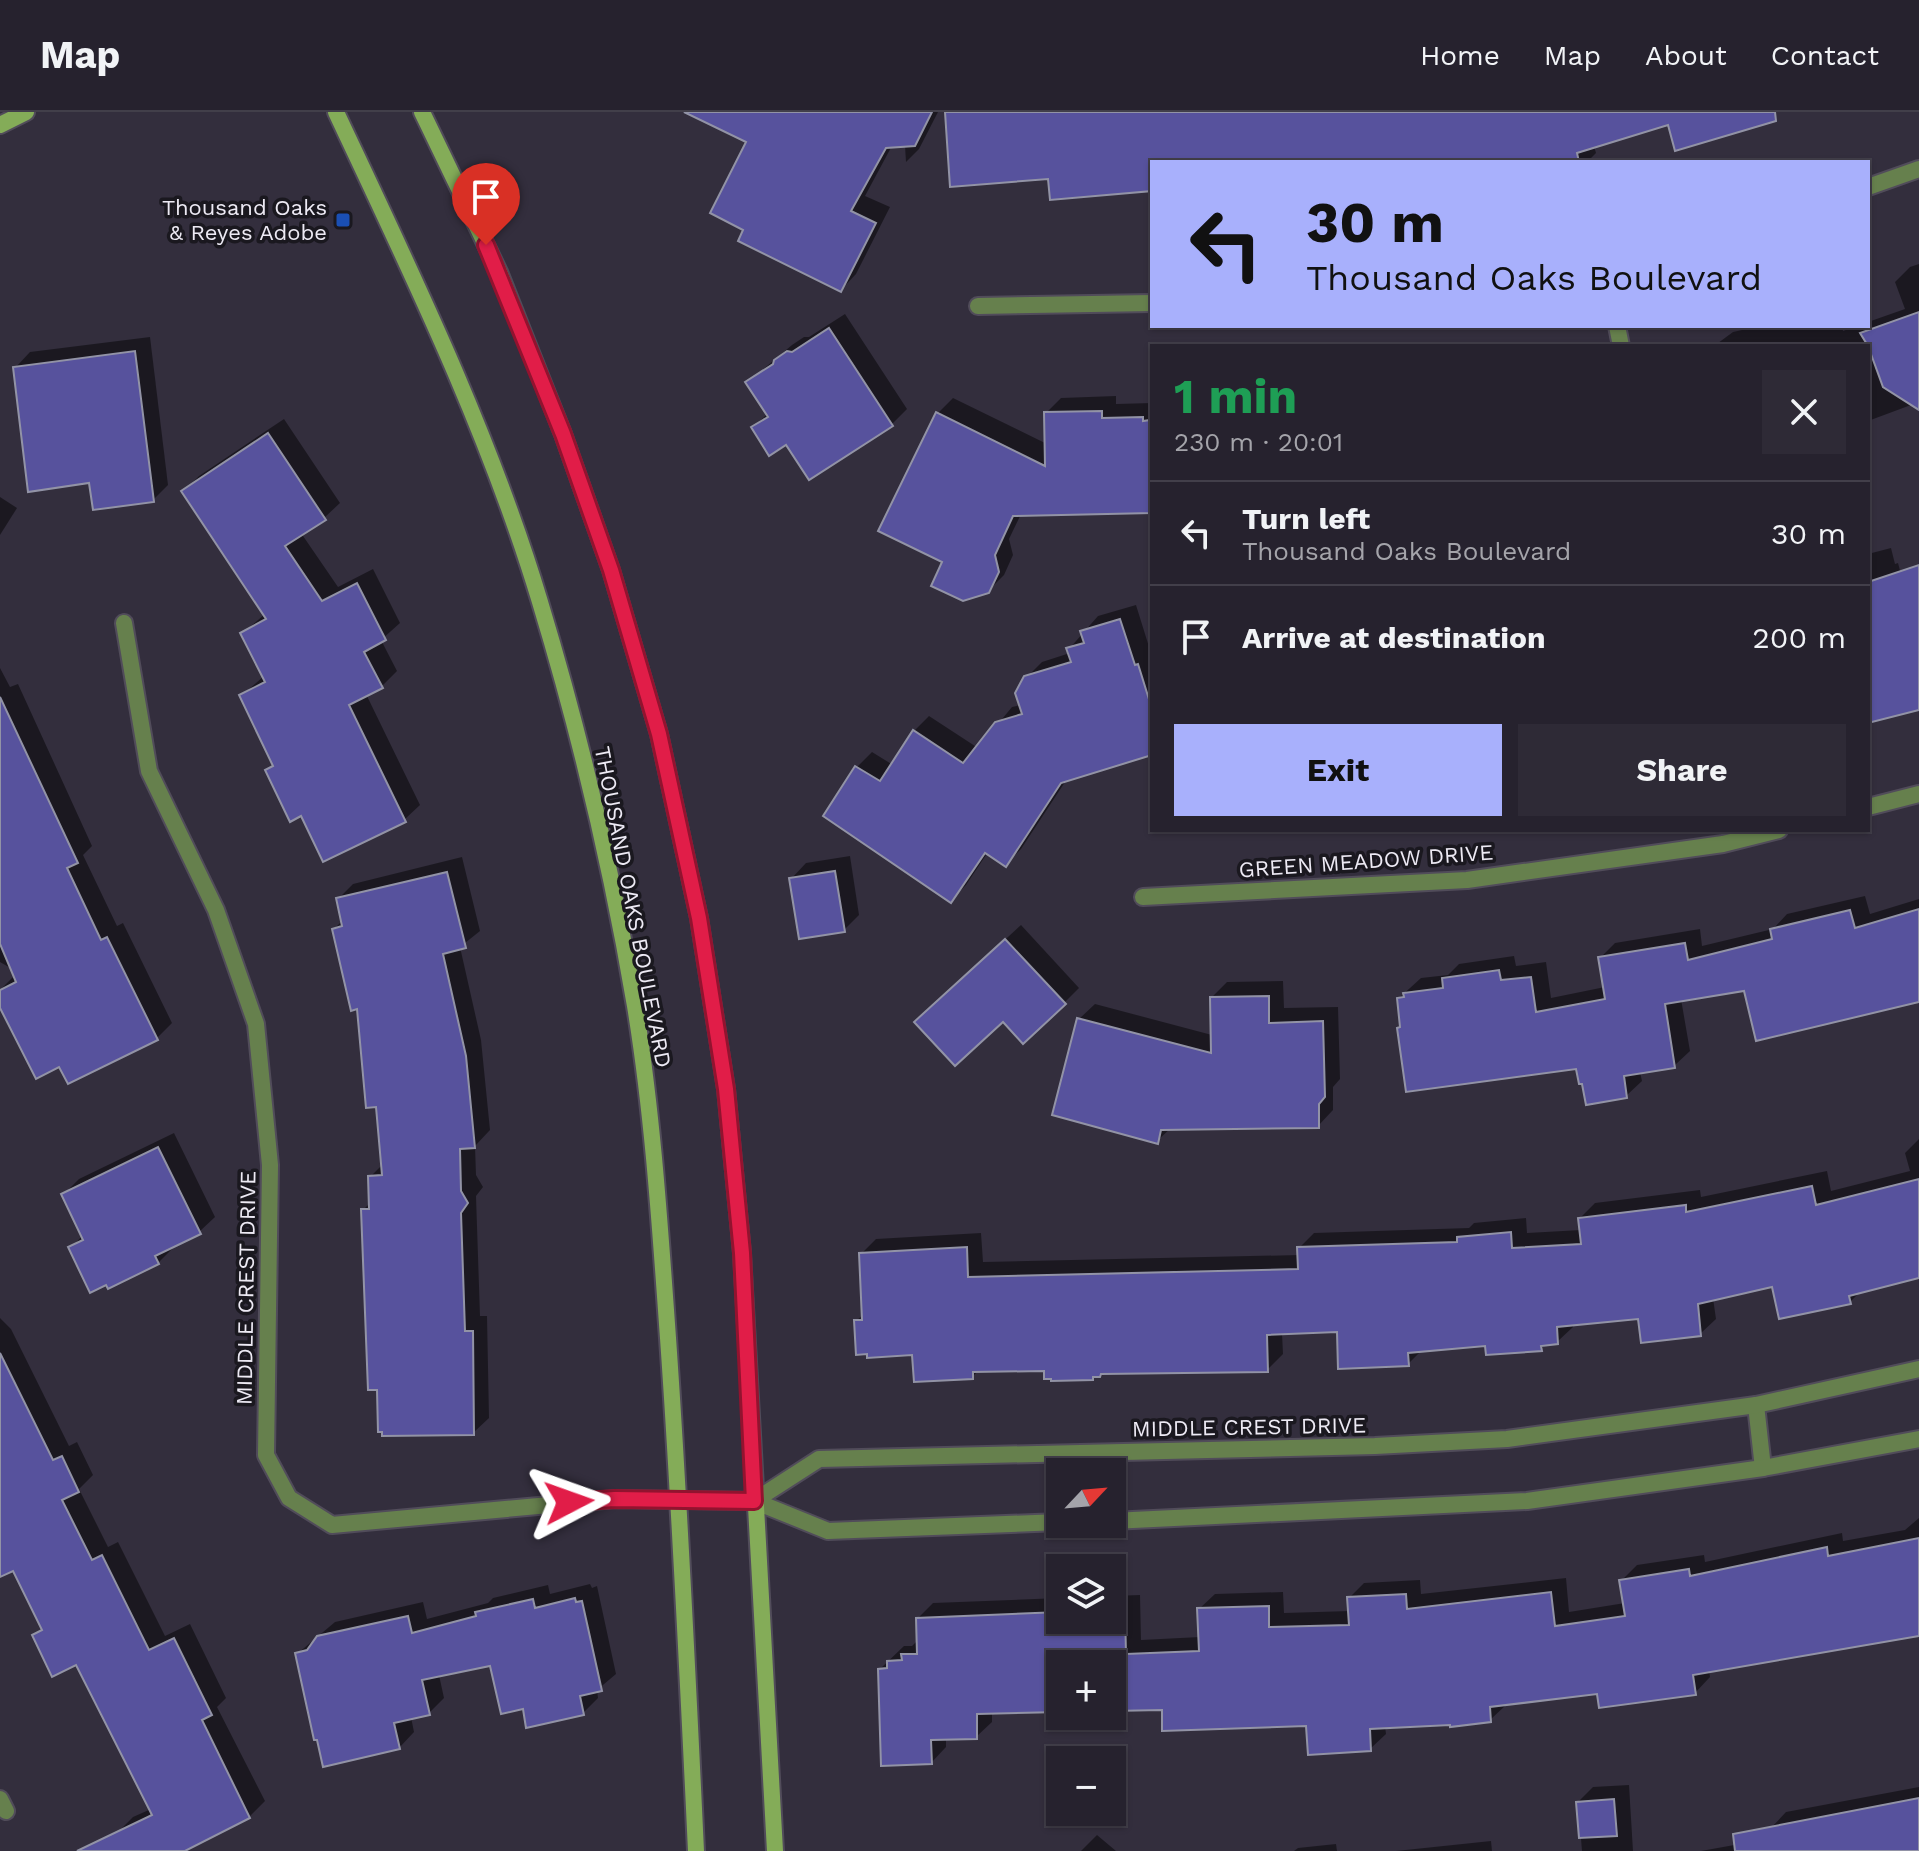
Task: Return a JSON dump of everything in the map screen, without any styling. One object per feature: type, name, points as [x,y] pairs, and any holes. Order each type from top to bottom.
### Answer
[{"type":"main road","points":[[0,125],[26,112]]},
{"type":"main road","name":"THOUSAND OAKS BOULEVARD","points":[[336,112],[441,334],[494,469],[540,599],[578,740],[605,857],[639,1037],[656,1169],[679,1500],[696,1851]]},
{"type":"main road","points":[[422,112],[499,272],[563,434],[611,570],[659,734],[699,918],[726,1089],[742,1253],[775,1851]]},
{"type":"street","points":[[1870,186],[1919,169]]},
{"type":"street","points":[[978,306],[1150,303]]},
{"type":"street","name":"MIDDLE CREST DRIVE","points":[[124,623],[149,771],[216,910],[256,1024],[270,1165],[266,1455],[289,1498],[332,1525],[599,1500],[754,1501],[828,1531],[1046,1523]]},
{"type":"street","points":[[1870,806],[1919,794]]},
{"type":"street","name":"GREEN MEADOW DRIVE","points":[[1143,897],[1467,880],[1762,832]]},
{"type":"street","name":"MIDDLE CREST DRIVE","points":[[754,1501],[819,1459],[1375,1446],[1507,1439],[1756,1405],[1919,1369]]},
{"type":"street","points":[[1756,1405],[1763,1468]]},
{"type":"street","points":[[1126,1520],[1527,1501],[1763,1468],[1919,1439]]},
{"type":"building","points":[[684,112],[932,112],[915,146],[886,148],[851,211],[876,223],[841,292],[738,241],[743,230],[710,213],[746,142]]},
{"type":"building","points":[[945,112],[1775,112],[1776,121],[1675,151],[1668,125],[1577,153],[1579,160],[1150,160],[1150,191],[1050,200],[1048,179],[950,187]]},
{"type":"building","points":[[1919,312],[1919,410],[1883,387],[1870,344],[1860,333]]},
{"type":"building","points":[[829,328],[893,426],[809,480],[786,445],[769,456],[751,427],[768,417],[745,382],[787,351],[792,352]]},
{"type":"building","points":[[135,351],[154,502],[93,510],[89,483],[28,492],[13,367]]},
{"type":"building","points":[[1102,411],[1102,418],[1143,417],[1143,421],[1150,420],[1150,513],[1013,516],[995,555],[999,572],[989,593],[963,601],[931,586],[942,562],[878,531],[936,412],[1045,466],[1044,412]]},
{"type":"building","points":[[268,433],[326,520],[285,546],[322,601],[357,583],[386,640],[364,652],[383,688],[349,705],[406,822],[323,862],[301,816],[290,822],[265,770],[273,766],[239,695],[265,682],[240,633],[266,619],[181,491]]},
{"type":"building","points":[[1919,565],[1919,710],[1870,722],[1870,581]]},
{"type":"building","points":[[1120,619],[1150,703],[1150,756],[1061,783],[1006,867],[985,853],[951,903],[823,816],[855,766],[880,781],[913,730],[963,763],[995,722],[1022,714],[1015,693],[1024,676],[1071,662],[1066,648],[1084,643],[1080,631]]},
{"type":"building","points":[[0,697],[78,863],[67,868],[101,940],[107,937],[158,1040],[68,1084],[59,1067],[36,1079],[0,1008],[0,990],[16,982],[0,944]]},
{"type":"building","points":[[835,871],[845,932],[799,939],[789,878]]},
{"type":"building","points":[[447,872],[466,948],[443,954],[466,1056],[475,1148],[460,1149],[461,1191],[468,1203],[461,1213],[465,1331],[473,1331],[474,1435],[382,1436],[382,1432],[378,1432],[377,1390],[368,1390],[361,1209],[369,1209],[368,1176],[382,1175],[376,1107],[366,1108],[357,1009],[351,1011],[332,929],[342,926],[336,898]]},
{"type":"building","points":[[1919,909],[1919,1002],[1756,1041],[1744,991],[1665,1004],[1675,1068],[1624,1076],[1627,1098],[1586,1105],[1576,1069],[1406,1092],[1397,1028],[1400,1027],[1397,998],[1404,997],[1403,993],[1443,988],[1442,978],[1499,970],[1501,980],[1531,977],[1536,1012],[1605,999],[1598,957],[1685,943],[1688,960],[1772,939],[1770,929],[1850,910],[1855,928]]},
{"type":"building","points":[[1005,939],[1066,1004],[1023,1044],[1003,1022],[955,1066],[914,1022]]},
{"type":"building","points":[[1269,996],[1269,1023],[1323,1021],[1325,1097],[1319,1104],[1319,1128],[1161,1130],[1158,1144],[1052,1115],[1077,1018],[1211,1053],[1210,997]]},
{"type":"building","points":[[158,1147],[201,1234],[155,1256],[159,1264],[108,1289],[106,1285],[90,1293],[68,1247],[83,1240],[61,1194]]},
{"type":"building","points":[[1919,1179],[1919,1278],[1849,1296],[1851,1304],[1779,1319],[1772,1287],[1698,1304],[1701,1336],[1641,1343],[1638,1319],[1557,1327],[1558,1344],[1541,1346],[1542,1351],[1486,1355],[1485,1346],[1408,1353],[1409,1366],[1338,1369],[1337,1332],[1267,1335],[1268,1372],[1101,1374],[1093,1380],[1051,1381],[1044,1379],[1044,1371],[973,1372],[973,1379],[914,1382],[912,1355],[867,1358],[867,1354],[856,1355],[854,1320],[862,1320],[859,1253],[967,1247],[968,1277],[1298,1269],[1297,1247],[1457,1242],[1457,1237],[1511,1232],[1512,1248],[1581,1244],[1578,1218],[1686,1205],[1686,1212],[1812,1186],[1816,1205]]},
{"type":"building","points":[[0,1353],[53,1460],[62,1456],[79,1492],[62,1500],[92,1560],[102,1555],[149,1650],[174,1638],[212,1715],[202,1720],[250,1818],[185,1851],[77,1851],[152,1815],[76,1665],[52,1677],[32,1635],[42,1630],[13,1571],[0,1577]]},
{"type":"building","points":[[1919,1538],[1919,1636],[1693,1675],[1696,1695],[1599,1708],[1597,1694],[1490,1707],[1491,1722],[1450,1727],[1370,1729],[1371,1751],[1308,1755],[1306,1726],[1162,1731],[1162,1710],[1126,1711],[1126,1654],[1199,1651],[1197,1608],[1269,1606],[1269,1627],[1349,1625],[1347,1597],[1406,1594],[1407,1609],[1551,1592],[1555,1626],[1625,1616],[1619,1580],[1689,1569],[1690,1576],[1827,1547],[1828,1556]]},
{"type":"building","points":[[575,1598],[576,1602],[582,1601],[602,1691],[580,1696],[584,1715],[526,1728],[523,1709],[501,1714],[490,1666],[422,1680],[430,1715],[394,1723],[400,1749],[323,1767],[295,1653],[307,1650],[317,1636],[408,1616],[412,1633],[476,1616],[475,1612],[533,1599],[535,1608]]},
{"type":"building","points":[[1046,1613],[1046,1634],[1126,1634],[1126,1650],[1046,1650],[1046,1712],[977,1714],[977,1739],[931,1740],[932,1764],[881,1766],[878,1669],[887,1668],[887,1661],[902,1660],[901,1654],[917,1654],[916,1618]]},
{"type":"building","points":[[1919,1798],[1919,1851],[1735,1851],[1733,1834]]},
{"type":"building","points":[[1614,1799],[1617,1836],[1579,1838],[1576,1802]]},
{"type":"place","name":"Thousand Oaks & Reyes Adobe","points":[[343,220]]},
{"type":"route","points":[[486,245],[563,434],[611,570],[659,734],[699,918],[726,1089],[742,1253],[754,1501],[615,1499],[569,1502]]}]
